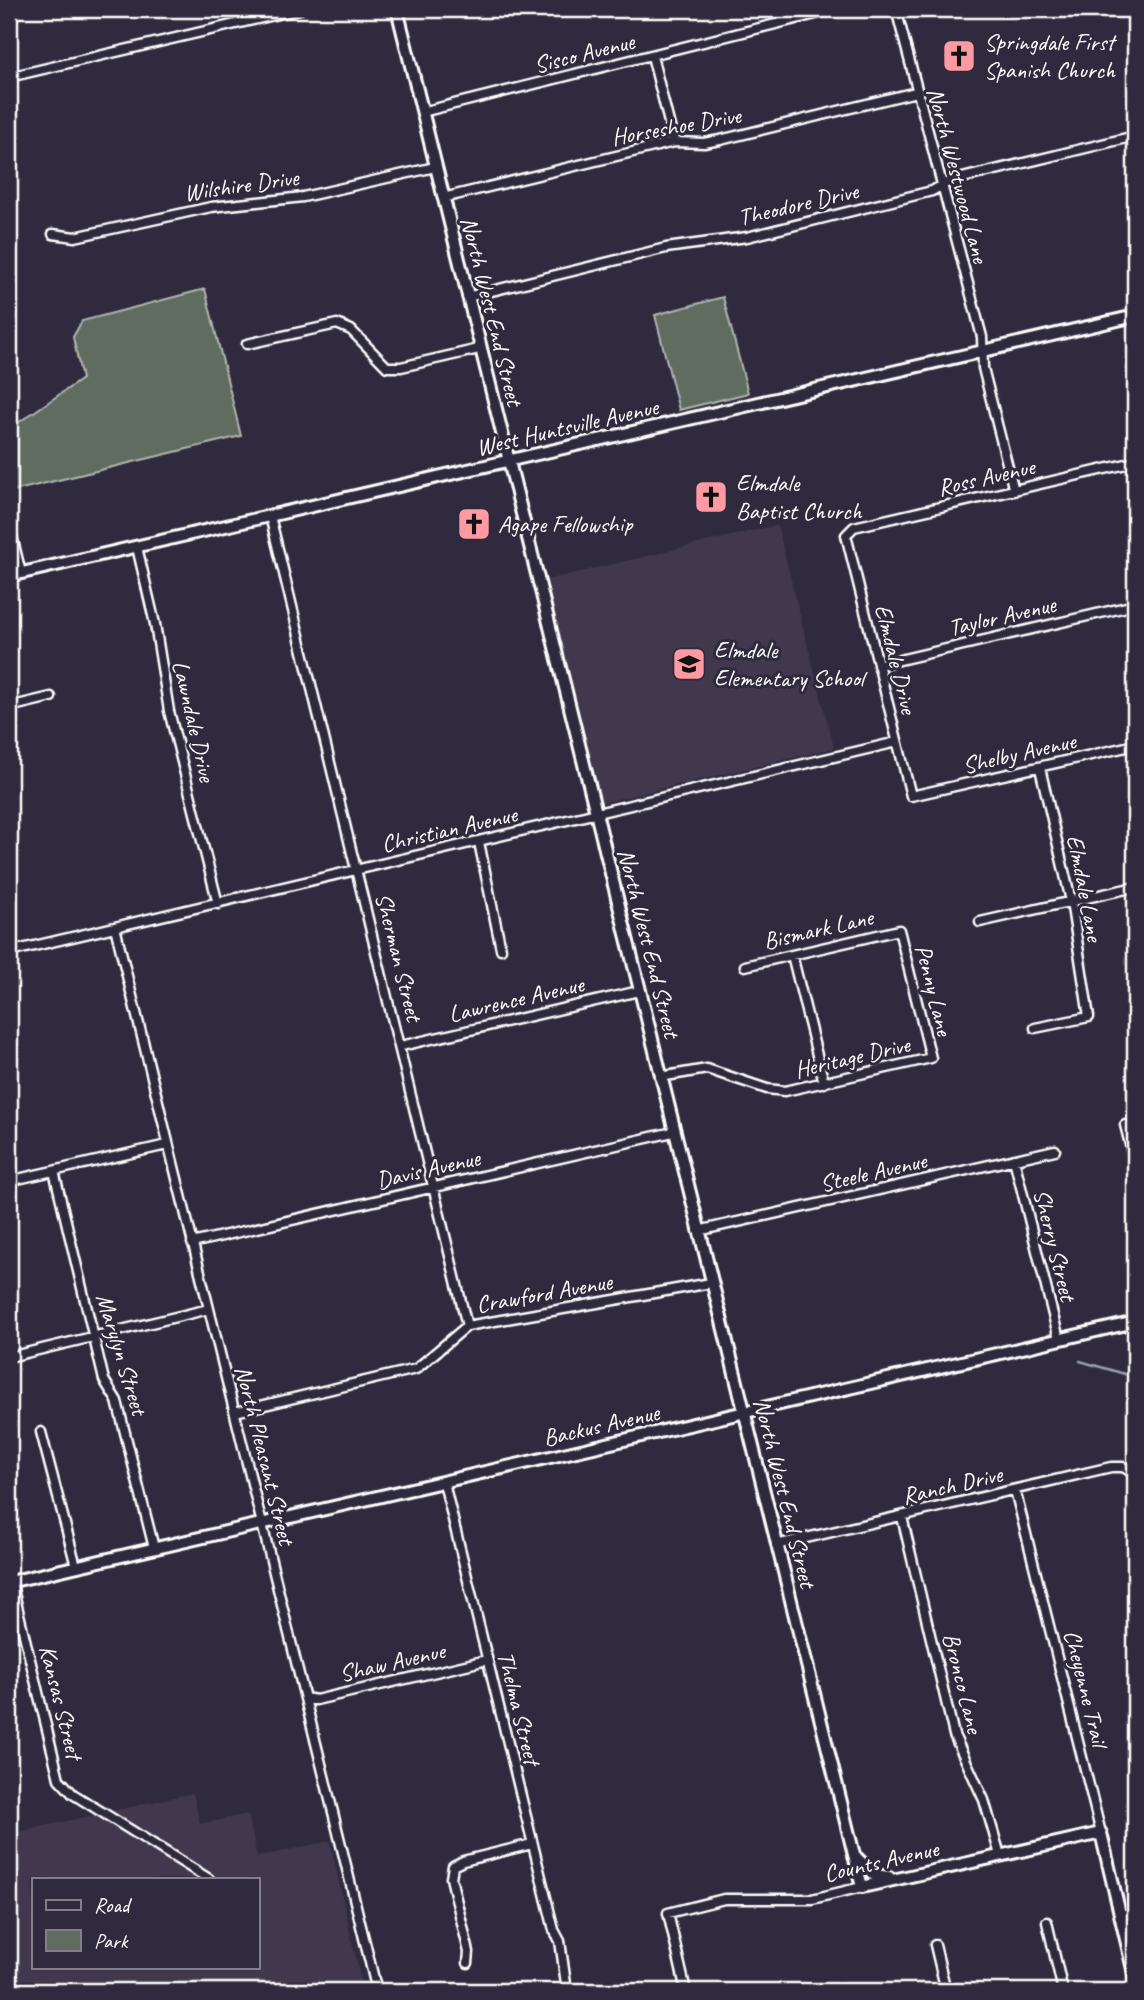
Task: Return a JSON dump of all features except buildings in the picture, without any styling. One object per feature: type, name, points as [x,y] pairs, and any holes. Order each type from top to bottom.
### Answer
[{"type":"street","points":[[9,77],[300,9]]},
{"type":"street","name":"North West End Street","points":[[397,9],[479,349],[862,1887]]},
{"type":"street","name":"Sisco Avenue","points":[[422,112],[836,9]]},
{"type":"street","name":"North Westwood Lane","points":[[896,9],[982,337],[982,352]]},
{"type":"street","points":[[652,56],[674,142]]},
{"type":"street","name":"Horseshoe Drive","points":[[443,198],[674,142],[712,142],[916,92]]},
{"type":"street","name":"Theodore Drive","points":[[467,297],[666,247],[747,237],[932,191],[950,181],[1135,136]]},
{"type":"street","name":"Wilshire Drive","points":[[53,234],[75,237],[211,207],[303,197],[435,167]]},
{"type":"street","name":"West Huntsville Avenue","points":[[9,576],[1135,316]]},
{"type":"street","points":[[247,344],[337,324],[351,330],[387,367],[401,367],[479,349]]},
{"type":"street","points":[[982,352],[983,368],[1014,491]]},
{"type":"street","name":"Ross Avenue","points":[[847,532],[854,527],[1135,462]]},
{"type":"street","name":"Sherman Street","points":[[270,516],[467,1326]]},
{"type":"street","points":[[9,524],[21,573]]},
{"type":"street","name":"Elmdale Drive","points":[[847,532],[846,540],[911,796]]},
{"type":"street","name":"Lawndale Drive","points":[[137,547],[155,624],[169,711],[218,904]]},
{"type":"street","name":"Taylor Avenue","points":[[878,664],[1135,605]]},
{"type":"street","points":[[9,707],[51,697]]},
{"type":"street","name":"Christian Avenue","points":[[9,952],[897,742]]},
{"type":"street","name":"Shelby Avenue","points":[[911,796],[1135,746]]},
{"type":"street","name":"Elmdale Lane","points":[[1035,1028],[1089,1017],[1071,901],[1040,768]]},
{"type":"street","points":[[479,842],[501,950]]},
{"type":"street","points":[[980,922],[1135,887]]},
{"type":"street","name":"North Pleasant Street","points":[[115,927],[377,1991]]},
{"type":"street","name":"Bismark Lane","points":[[746,966],[899,930]]},
{"type":"street","name":"Penny Lane","points":[[899,930],[931,1058]]},
{"type":"street","points":[[792,955],[824,1083]]},
{"type":"street","name":"Lawrence Avenue","points":[[401,1046],[639,990]]},
{"type":"street","name":"Heritage Drive","points":[[660,1077],[707,1069],[767,1089],[785,1091],[931,1058]]},
{"type":"street","points":[[1125,1125],[1135,1164]]},
{"type":"street","name":"Davis Avenue","points":[[192,1244],[673,1132]]},
{"type":"street","points":[[9,1181],[167,1145]]},
{"type":"street","name":"Steele Avenue","points":[[698,1231],[1055,1150]]},
{"type":"street","name":"Sherry Street","points":[[1014,1159],[1059,1339]]},
{"type":"street","name":"Marylyn Street","points":[[54,1171],[104,1380],[117,1401],[154,1548]]},
{"type":"street","name":"Crawford Avenue","points":[[235,1412],[416,1369],[467,1326],[711,1283]]},
{"type":"street","points":[[9,1357],[209,1309]]},
{"type":"street","name":"Backus Avenue","points":[[10,1581],[1135,1322]]},
{"type":"street","points":[[41,1432],[76,1566]]},
{"type":"street","name":"Ranch Drive","points":[[776,1545],[1111,1467],[1123,1468],[1135,1474]]},
{"type":"street","name":"Thelma Street","points":[[444,1483],[532,1844],[554,1930],[561,1941],[567,1991]]},
{"type":"street","name":"Cheyenne Trail","points":[[1015,1490],[1135,1978]]},
{"type":"street","name":"Bronco Lane","points":[[902,1517],[954,1735],[984,1800],[1000,1855]]},
{"type":"street","name":"Kansas Street","points":[[10,1581],[59,1779],[73,1794],[207,1878]]},
{"type":"street","name":"Shaw Avenue","points":[[305,1698],[316,1700],[487,1660]]},
{"type":"street","name":"Counts Avenue","points":[[686,1991],[668,1913],[724,1899],[812,1899],[1101,1833]]},
{"type":"street","points":[[468,1964],[469,1952],[451,1878],[453,1866],[463,1861],[532,1844]]},
{"type":"street","points":[[853,1853],[861,1865],[874,1875],[903,1878]]},
{"type":"street","points":[[1121,1915],[1135,1912]]},
{"type":"street","points":[[1047,1922],[1063,1991]]},
{"type":"street","points":[[935,1945],[946,1991]]},
{"type":"shaded area","name":"Elmdale Elementary School","points":[[777,525],[834,748],[601,803],[546,580]]},
{"type":"shaded area","points":[[193,1793],[200,1824],[248,1814],[257,1857],[330,1841],[363,1991],[9,1991],[9,1834]]},
{"type":"green space","points":[[205,289],[241,436],[13,491],[9,476],[9,429],[82,379],[73,337],[82,321]]},
{"type":"green space","points":[[723,297],[748,393],[679,410],[655,315]]},
{"type":"waterway","points":[[1080,1361],[1135,1377]]},
{"type":"place","name":"Springdale First Spanish Church","points":[[959,56]]},
{"type":"place","name":"Elmdale Baptist Church","points":[[711,497]]},
{"type":"place","name":"Agape Fellowship","points":[[474,524]]},
{"type":"place","name":"Elmdale Elementary School","points":[[689,664]]}]
